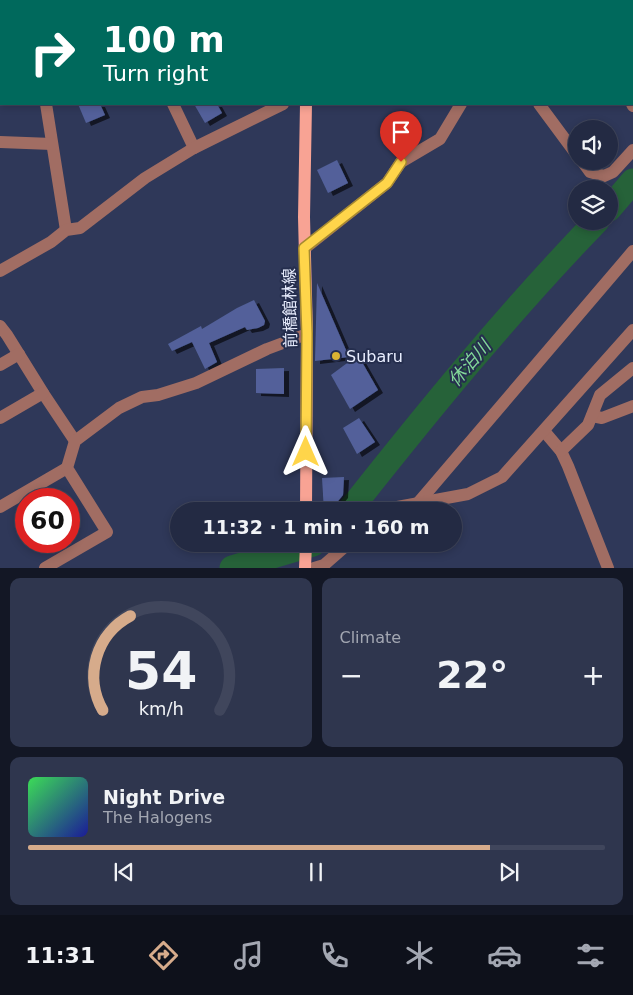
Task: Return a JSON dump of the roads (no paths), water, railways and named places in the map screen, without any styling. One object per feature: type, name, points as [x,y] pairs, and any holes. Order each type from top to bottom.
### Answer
[{"type":"main road","name":"前橋館林線","points":[[306,105],[304,248],[307,334],[306,502]]},
{"type":"main road","points":[[307,552],[308,566]]},
{"type":"street","points":[[46,105],[66,230]]},
{"type":"street","points":[[174,105],[194,148]]},
{"type":"street","points":[[0,270],[51,242],[66,230],[80,228],[145,178],[194,148],[281,105]]},
{"type":"street","points":[[304,248],[387,183],[401,162],[440,139],[457,105]]},
{"type":"street","points":[[540,105],[568,143]]},
{"type":"street","points":[[0,142],[52,144]]},
{"type":"street","points":[[618,166],[633,150]]},
{"type":"street","points":[[589,170],[604,176],[615,170]]},
{"type":"street","points":[[419,502],[633,250]]},
{"type":"street","points":[[0,326],[75,441]]},
{"type":"street","points":[[424,502],[468,494],[502,477],[633,330]]},
{"type":"street","points":[[0,507],[67,468],[75,441],[119,408],[142,398],[196,383],[267,349],[307,334]]},
{"type":"street","points":[[0,365],[19,354]]},
{"type":"street","points":[[561,451],[588,425],[600,395],[633,368]]},
{"type":"street","points":[[0,418],[42,393]]},
{"type":"street","points":[[592,416],[602,418],[633,406]]},
{"type":"street","points":[[544,431],[561,451],[608,568]]},
{"type":"street","points":[[45,568],[107,532],[67,468]]},
{"type":"street","points":[[308,566],[324,564],[338,552]]},
{"type":"waterway","name":"休泊川","points":[[618,198],[633,181]]},
{"type":"waterway","name":"休泊川","points":[[356,502],[469,363],[589,230]]},
{"type":"waterway","name":"休泊川","points":[[232,568],[286,552]]},
{"type":"place","name":"Subaru","points":[[336,356]]}]
